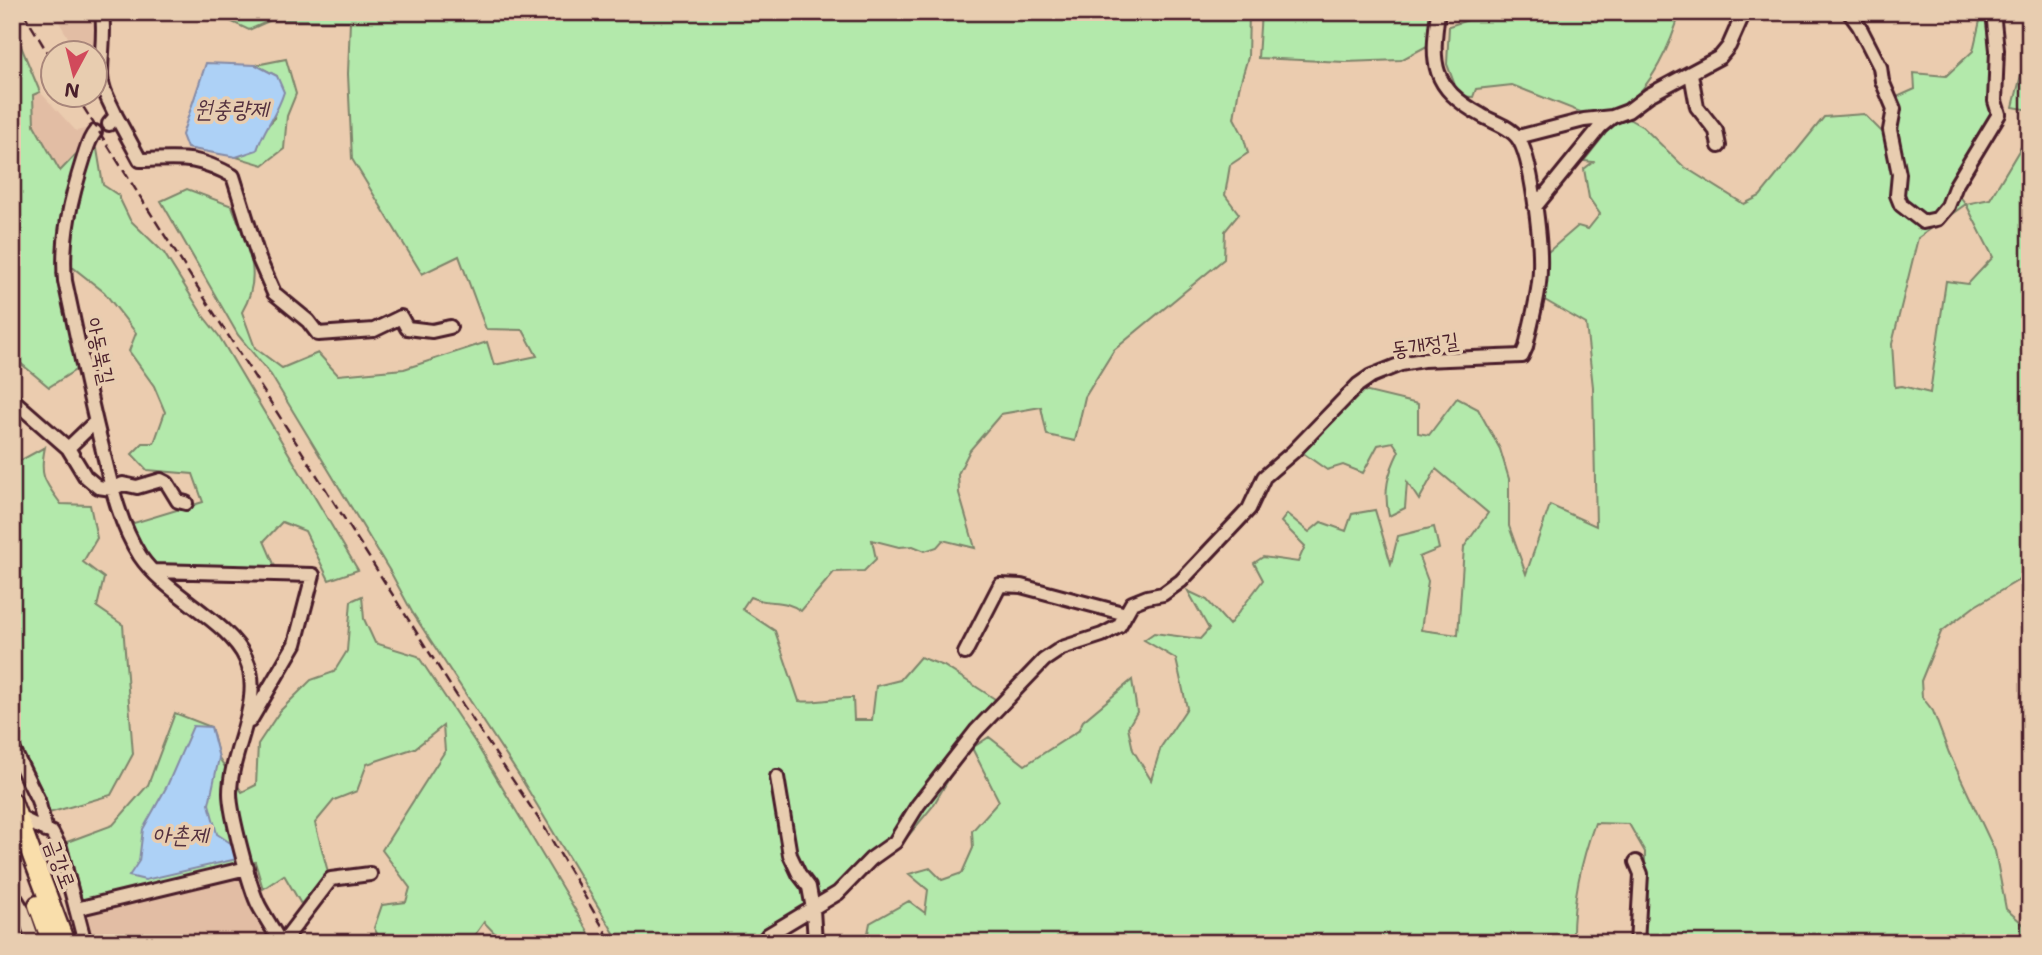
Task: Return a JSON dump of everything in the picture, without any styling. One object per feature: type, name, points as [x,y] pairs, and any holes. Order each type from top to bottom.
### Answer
[{"type":"highway","name":"금강로","points":[[15,810],[65,943]]},
{"type":"highway","name":"금강로","points":[[12,836],[52,943]]},
{"type":"street","points":[[102,12],[105,33],[101,73],[112,120],[140,160],[186,158],[214,165],[233,176],[274,293],[302,316],[318,334],[374,330],[401,317],[407,328],[432,331],[450,327]]},
{"type":"street","points":[[1438,12],[1434,43],[1435,69],[1456,99],[1518,137],[1584,120],[1612,117],[1628,111],[1650,95],[1720,58],[1729,46],[1744,12]]},
{"type":"street","points":[[1849,12],[1880,67],[1882,81],[1894,109],[1890,130],[1899,174],[1896,195],[1901,205],[1923,222],[1937,219],[1948,206],[1956,185],[1999,114],[1995,101],[1997,50],[1993,12]]},
{"type":"street","points":[[1691,74],[1697,107],[1716,131],[1720,146]]},
{"type":"street","points":[[1535,207],[1600,127],[1612,117]]},
{"type":"street","name":"아동북길","points":[[95,132],[80,169],[69,212],[64,235],[63,262],[95,422],[112,489],[125,530],[142,558],[168,587],[230,636],[246,658],[252,678],[246,727]]},
{"type":"street","name":"동개정길","points":[[813,909],[838,893],[871,859],[895,842],[945,769],[1027,676],[1062,648],[1102,635],[1119,626],[1132,603],[1163,594],[1181,581],[1249,509],[1264,477],[1293,452],[1358,385],[1371,376],[1401,364],[1423,360],[1522,356],[1541,268],[1526,154],[1518,137]]},
{"type":"street","points":[[12,399],[68,448],[85,476],[98,487],[112,489],[123,484],[136,487],[161,480],[167,483],[178,501],[186,503]]},
{"type":"street","points":[[68,448],[95,422]]},
{"type":"street","name":"아동북길","points":[[153,571],[313,575],[295,644],[246,727],[232,767],[230,795],[235,825],[258,904],[281,943]]},
{"type":"street","points":[[965,653],[1000,585],[1021,586],[1126,614]]},
{"type":"street","points":[[12,747],[38,800],[46,831],[37,844],[36,866]]},
{"type":"street","points":[[777,777],[790,855],[809,887],[815,943]]},
{"type":"street","points":[[15,810],[52,833],[60,848],[85,943]]},
{"type":"street","points":[[1636,862],[1641,874],[1637,943]]},
{"type":"street","points":[[76,909],[247,867]]},
{"type":"street","points":[[281,943],[331,879],[370,874]]},
{"type":"street","points":[[12,893],[23,911],[34,943]]},
{"type":"street","points":[[762,943],[768,935],[786,923],[813,909]]},
{"type":"shaded area","points":[[53,12],[97,12],[98,38],[69,38]]},
{"type":"shaded area","points":[[38,93],[38,108],[55,108],[76,131],[85,129],[81,149],[60,172],[34,125],[33,95]]},
{"type":"shaded area","points":[[242,875],[270,943],[91,943],[86,914]]},
{"type":"green space","points":[[211,12],[1249,12],[1248,57],[1234,118],[1248,153],[1230,165],[1225,195],[1239,214],[1225,231],[1224,259],[1114,350],[1085,397],[1075,441],[1047,435],[1041,407],[1001,414],[970,450],[958,474],[959,493],[975,548],[943,540],[937,547],[925,551],[913,546],[899,547],[872,540],[876,559],[864,571],[834,572],[801,611],[788,604],[750,597],[742,609],[775,631],[799,701],[853,698],[854,720],[872,720],[876,686],[900,680],[920,657],[944,666],[995,699],[933,806],[899,847],[858,879],[848,894],[818,901],[763,943],[620,943],[522,780],[412,612],[271,375],[238,335],[161,201],[187,189],[232,206],[253,271],[249,298],[242,312],[255,348],[282,368],[318,353],[338,375],[404,369],[487,342],[494,365],[537,356],[523,330],[486,329],[459,256],[422,274],[352,159],[348,74],[350,21],[271,20],[249,30]]},
{"type":"green space","points":[[1261,12],[1432,12],[1427,46],[1401,60],[1345,62],[1258,58]]},
{"type":"green space","points":[[1493,12],[1680,12],[1666,50],[1643,88],[1624,105],[1593,117],[1512,85],[1476,89],[1473,97],[1459,96],[1447,64],[1449,26]]},
{"type":"green space","points":[[1982,12],[1988,12],[2001,101],[1958,194],[1966,204],[1990,199],[2030,132],[2030,589],[2019,580],[1975,606],[1941,632],[1921,681],[1922,697],[1933,711],[1949,753],[1995,851],[2006,909],[2030,930],[2030,943],[1644,943],[1645,852],[1629,824],[1595,823],[1578,882],[1573,943],[866,943],[870,923],[909,901],[925,913],[928,890],[909,874],[930,868],[942,880],[962,873],[973,848],[972,831],[999,801],[972,748],[989,737],[1025,765],[1078,731],[1083,721],[1132,680],[1137,712],[1128,727],[1133,750],[1151,780],[1161,747],[1187,708],[1176,659],[1144,640],[1154,633],[1200,639],[1209,629],[1188,591],[1207,600],[1229,625],[1263,580],[1254,563],[1263,557],[1298,562],[1305,546],[1281,522],[1287,514],[1309,532],[1321,522],[1346,531],[1352,514],[1375,510],[1391,564],[1398,536],[1434,527],[1439,549],[1419,557],[1428,581],[1421,630],[1458,635],[1464,547],[1488,513],[1436,469],[1419,500],[1407,482],[1405,508],[1389,516],[1386,498],[1388,482],[1399,451],[1393,442],[1378,445],[1363,473],[1343,465],[1327,470],[1303,453],[1360,390],[1418,404],[1418,433],[1429,435],[1457,398],[1478,409],[1500,449],[1509,479],[1509,526],[1526,574],[1550,505],[1596,526],[1593,387],[1586,324],[1543,299],[1548,252],[1578,226],[1588,229],[1600,214],[1589,198],[1584,169],[1593,162],[1584,161],[1613,124],[1627,118],[1643,127],[1683,166],[1744,204],[1760,196],[1824,117],[1864,114],[1885,135],[1897,97],[1915,89],[1914,73],[1946,76],[1973,51]],"holes":[[[1966,204],[1993,257],[1968,284],[1946,281],[1930,393],[1902,386],[1895,387],[1892,344],[1918,238]]]},
{"type":"green space","points":[[13,27],[38,87],[38,93],[33,95],[34,125],[60,171],[81,149],[97,149],[103,185],[118,195],[130,220],[164,253],[219,336],[358,570],[329,580],[305,531],[282,522],[264,541],[277,571],[148,566],[127,525],[203,502],[193,474],[147,470],[132,454],[143,443],[154,443],[165,412],[154,386],[129,351],[136,333],[104,292],[71,266],[56,273],[77,369],[49,387],[12,356]]},
{"type":"green space","points":[[2030,39],[2030,110],[2013,107]]},
{"type":"green space","points":[[286,59],[296,94],[287,116],[284,149],[263,165],[236,157],[257,149],[264,129],[274,119],[277,76],[256,65]]},
{"type":"green space","points":[[45,447],[44,478],[61,504],[90,505],[97,538],[83,562],[104,578],[97,607],[123,625],[133,754],[111,795],[49,813],[12,727],[12,465]]},
{"type":"green space","points":[[362,596],[364,619],[375,643],[418,656],[475,742],[595,943],[504,943],[484,922],[469,943],[382,943],[374,928],[382,905],[406,902],[410,888],[382,850],[445,751],[443,726],[415,748],[367,764],[357,791],[334,800],[315,823],[328,872],[301,904],[284,875],[263,889],[255,862],[82,901],[67,842],[113,825],[148,785],[175,713],[211,727],[219,758],[242,792],[256,785],[258,744],[280,711],[311,680],[334,672],[347,651],[351,601]]},
{"type":"water","name":"원충량제","points":[[206,63],[256,65],[277,76],[284,92],[257,150],[236,157],[187,148],[182,135]]},
{"type":"water","name":"아촌제","points":[[193,726],[211,727],[219,758],[209,804],[217,834],[235,846],[237,859],[145,880],[129,876],[139,861],[143,829],[167,786]]},
{"type":"railway","points":[[23,12],[39,38]]},
{"type":"railway","points":[[84,108],[455,693],[546,830],[612,943]]}]
